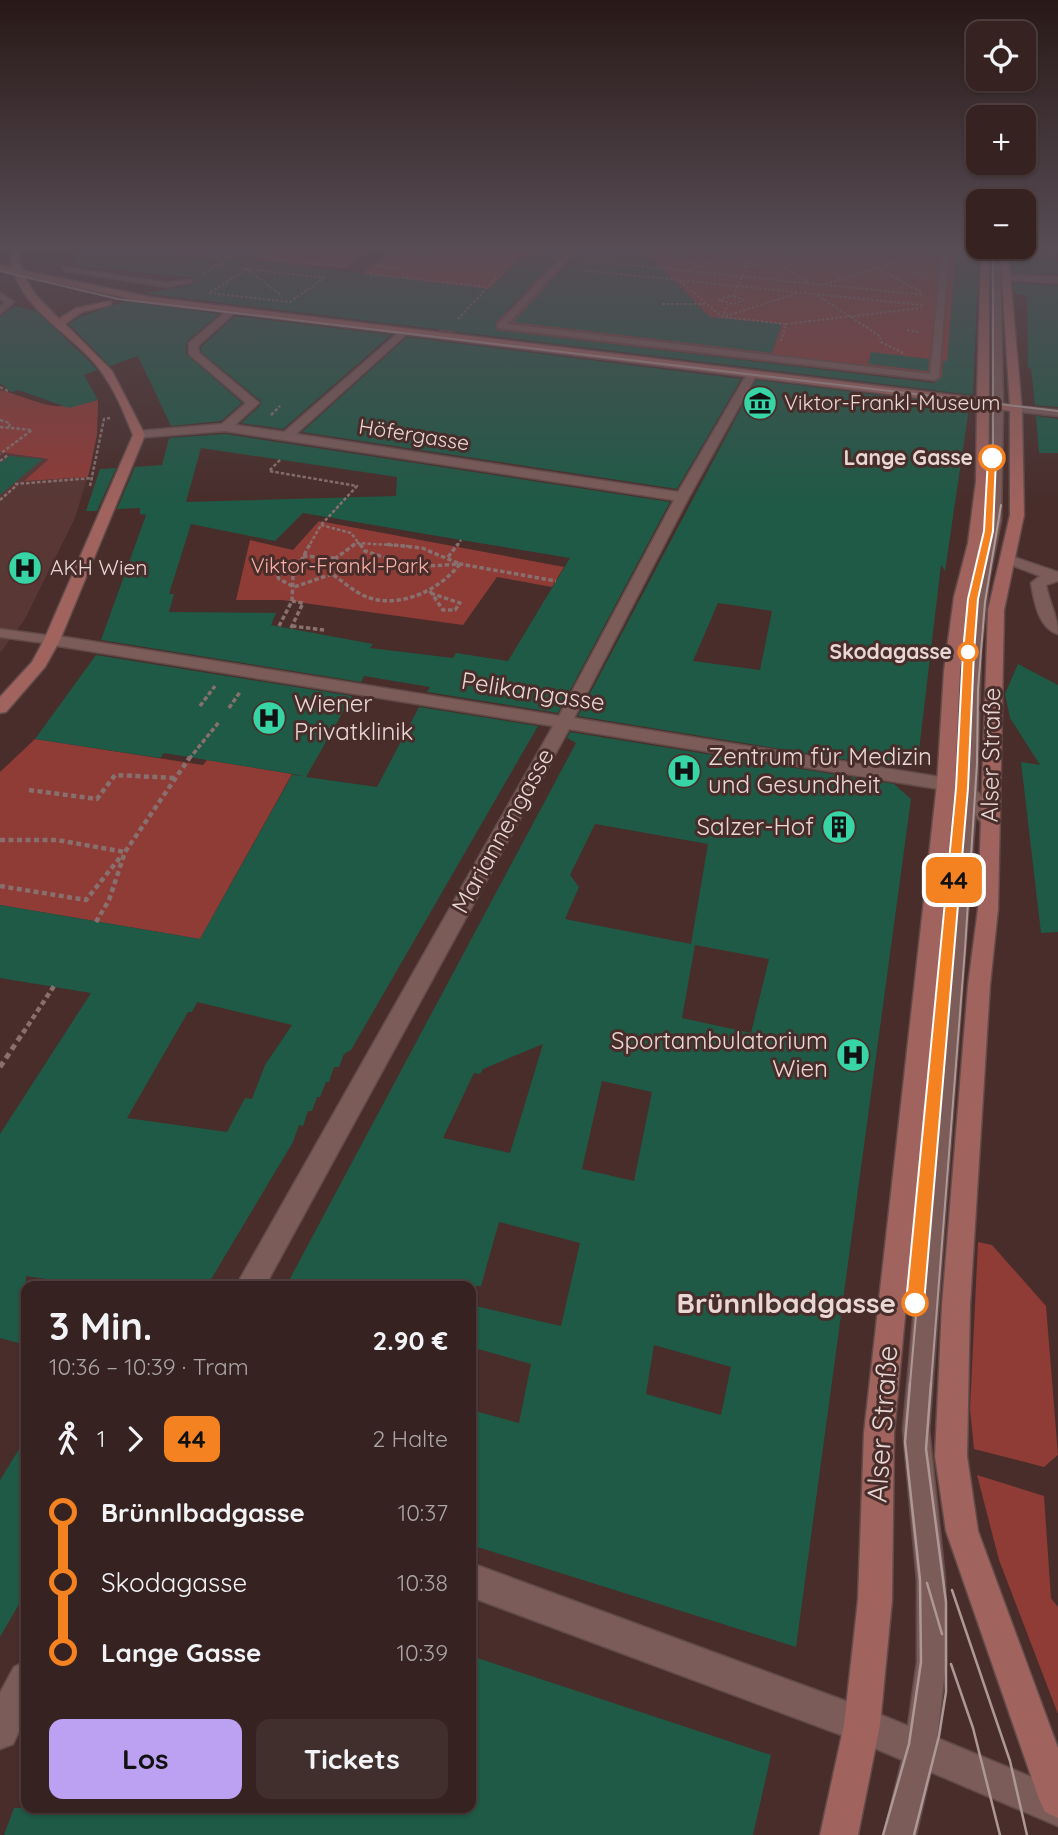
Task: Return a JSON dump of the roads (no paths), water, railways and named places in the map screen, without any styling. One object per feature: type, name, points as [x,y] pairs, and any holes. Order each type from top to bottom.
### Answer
[{"type":"main road","points":[[0,708],[39,664],[52,640],[139,435],[122,394],[94,356],[70,336]]},
{"type":"main road","points":[[406,336],[486,343],[995,408]]},
{"type":"main road","name":"Alser Straße","points":[[990,336],[995,408],[1017,515],[996,610],[991,687],[988,909],[979,985],[956,1305],[951,1456],[961,1531],[1058,1798]]},
{"type":"main road","name":"Alser Straße","points":[[995,408],[1002,336]]},
{"type":"main road","name":"Alser Straße","points":[[839,1835],[862,1725],[875,1600],[879,1433],[957,789]]},
{"type":"street","points":[[204,336],[193,345],[194,354],[253,403],[225,426]]},
{"type":"street","points":[[288,435],[398,336]]},
{"type":"street","name":"Mariannengasse","points":[[253,1281],[564,722],[681,497],[749,378]]},
{"type":"street","points":[[995,408],[1058,413]]},
{"type":"street","name":"Höfergasse","points":[[139,435],[225,426],[681,497]]},
{"type":"street","points":[[1007,559],[1054,576]]},
{"type":"street","points":[[1054,576],[1038,583],[1039,599],[1058,629]]},
{"type":"street","name":"Pelikangasse","points":[[52,640],[564,722],[957,789]]},
{"type":"street","points":[[957,789],[975,797],[990,820]]},
{"type":"street","points":[[476,1582],[862,1725],[1058,1807]]},
{"type":"street","points":[[2,1719],[21,1687]]},
{"type":"lane","points":[[570,336],[934,377],[938,336]]},
{"type":"lane","points":[[900,1835],[923,1751],[932,1681],[932,1602],[917,1469],[916,1430],[957,789],[983,580],[995,520],[995,336]]},
{"type":"lane","points":[[1,634],[52,640]]},
{"type":"tram line","points":[[425,336],[993,403]]},
{"type":"tram line","points":[[993,336],[993,403]]},
{"type":"tram line","points":[[910,1384],[962,788],[968,652],[973,599],[988,531],[993,479],[993,403]]},
{"type":"tram line","points":[[993,403],[1058,411]]},
{"type":"tram line","name":"44","points":[[915,1303],[962,788],[968,652],[973,599],[988,531],[992,458]]},
{"type":"tram line","points":[[931,1384],[965,949],[977,763],[978,689],[985,602],[1001,505]]},
{"type":"tram line","points":[[883,1835],[909,1744],[921,1662],[920,1580],[905,1442],[910,1383]]},
{"type":"tram line","points":[[914,1835],[939,1736],[946,1692],[946,1602],[926,1449],[931,1383]]},
{"type":"tram line","points":[[927,1583],[942,1634]]},
{"type":"tram line","points":[[952,1590],[1010,1761],[1027,1835]]},
{"type":"tram line","points":[[951,1664],[973,1728],[1000,1835]]},
{"type":"place","name":"Viktor-Frankl-Museum","points":[[760,403]]},
{"type":"place","name":"Lange Gasse","points":[[992,458]]},
{"type":"place","name":"AKH Wien","points":[[25,568]]},
{"type":"place","name":"Skodagasse","points":[[968,652]]},
{"type":"place","name":"Wiener Privatklinik","points":[[269,718]]},
{"type":"place","name":"Zentrum für Medizin und Gesundheit","points":[[684,771]]},
{"type":"place","name":"Salzer-Hof","points":[[839,827]]},
{"type":"place","name":"Sportambulatorium Wien","points":[[853,1055]]},
{"type":"place","name":"Brünnlbadgasse","points":[[915,1303]]},
{"type":"park label","name":"Viktor-Frankl-Park","points":[[340,566]]}]
